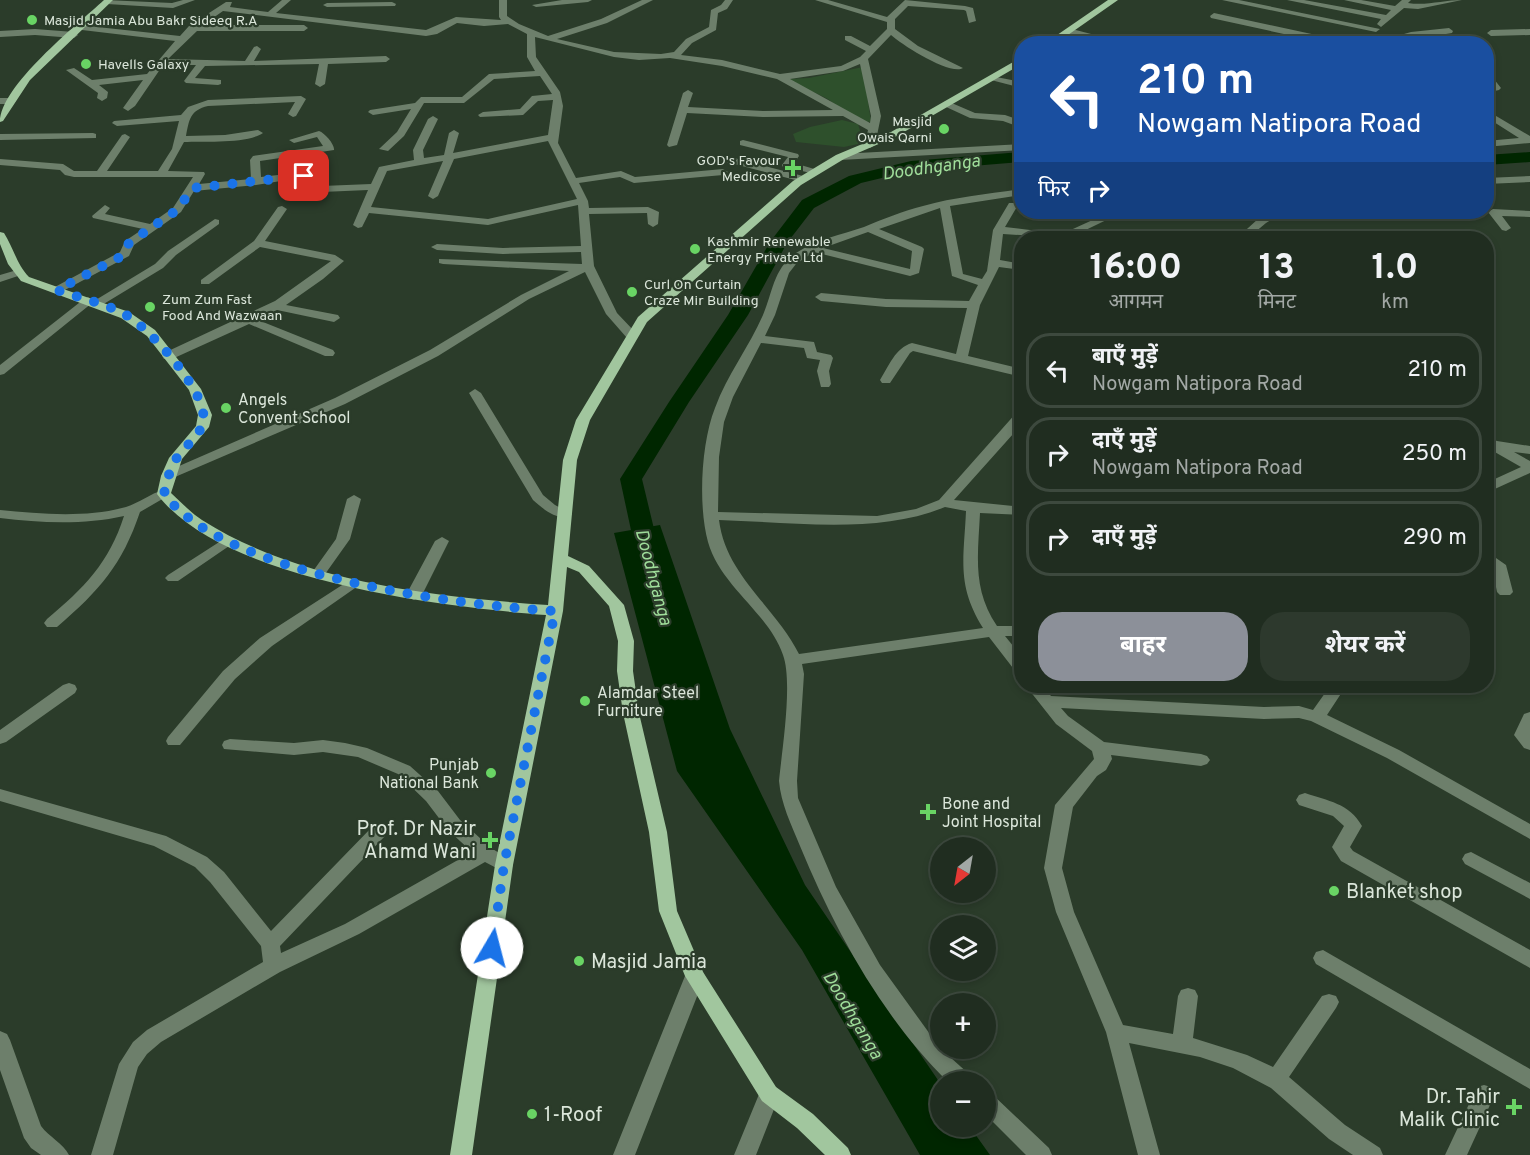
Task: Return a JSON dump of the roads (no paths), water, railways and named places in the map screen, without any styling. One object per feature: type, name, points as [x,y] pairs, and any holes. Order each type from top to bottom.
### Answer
[{"type":"main road","points":[[1060,36],[1114,0]]},
{"type":"main road","points":[[0,120],[5,101],[26,78],[108,1]]},
{"type":"main road","points":[[461,1155],[504,865],[555,611],[570,460],[583,420],[631,335],[642,320],[804,179],[840,157],[894,134],[1014,65]]},
{"type":"main road","points":[[0,235],[6,243],[17,273],[25,279],[125,315],[151,333],[195,389],[204,415],[202,427],[176,459],[168,476],[164,494],[181,512],[227,541],[318,574],[414,595],[555,611]]},
{"type":"main road","points":[[560,558],[584,569],[616,605],[626,640],[625,670],[629,703],[658,832],[668,911],[695,976],[769,1094],[805,1121],[840,1155]]},
{"type":"street","points":[[108,1],[173,6],[191,0]]},
{"type":"street","points":[[128,108],[161,62],[192,28],[237,0]]},
{"type":"street","points":[[271,14],[287,0]]},
{"type":"street","points":[[503,0],[502,14],[508,22],[531,33],[614,55],[672,56],[722,63],[780,77],[872,128]]},
{"type":"street","points":[[536,5],[588,0]]},
{"type":"street","points":[[551,38],[604,21],[649,0]]},
{"type":"street","points":[[672,56],[689,41],[713,28],[714,12],[729,0]]},
{"type":"street","points":[[819,0],[891,26],[902,41],[959,68]]},
{"type":"street","points":[[1274,9],[1286,0]]},
{"type":"street","points":[[1291,0],[1387,18]]},
{"type":"street","points":[[1348,0],[1401,3],[1418,7],[1458,0]]},
{"type":"street","points":[[1307,36],[1214,16],[1230,1],[1376,29]]},
{"type":"street","points":[[780,77],[843,68],[863,59],[891,26],[894,15],[909,2],[965,8],[970,10],[972,21]]},
{"type":"street","points":[[314,19],[330,3],[392,4]]},
{"type":"street","points":[[1376,36],[1376,29],[1401,3]]},
{"type":"street","points":[[220,9],[314,19],[356,27],[426,33],[434,32],[456,20],[484,23],[508,22]]},
{"type":"street","points":[[1294,33],[1314,18]]},
{"type":"street","points":[[82,27],[182,39]]},
{"type":"street","points":[[192,28],[304,28]]},
{"type":"street","points":[[1068,31],[1088,36]]},
{"type":"street","points":[[1407,36],[1449,31]]},
{"type":"street","points":[[0,34],[18,35],[35,32],[74,35]]},
{"type":"street","points":[[1491,33],[1530,32]]},
{"type":"street","points":[[531,33],[530,52],[540,73],[550,83],[557,97],[557,115],[552,137],[555,148],[574,181],[583,206],[585,267],[612,315],[631,335]]},
{"type":"street","points":[[0,45],[18,35]]},
{"type":"street","points":[[848,38],[872,51]]},
{"type":"street","points":[[248,63],[257,49]]},
{"type":"street","points":[[161,62],[248,63],[259,68],[386,58]]},
{"type":"street","points":[[863,59],[876,116],[870,145]]},
{"type":"street","points":[[320,84],[324,62]]},
{"type":"street","points":[[202,63],[189,81],[218,82]]},
{"type":"street","points":[[71,70],[103,92],[102,98]]},
{"type":"street","points":[[384,149],[401,134],[419,101],[424,99],[464,100],[494,75],[540,73]]},
{"type":"street","points":[[90,83],[150,76]]},
{"type":"street","points":[[994,78],[1014,83]]},
{"type":"street","points":[[672,145],[688,93]]},
{"type":"street","points":[[483,115],[523,111],[535,98],[557,97]]},
{"type":"street","points":[[162,173],[176,151],[184,118],[191,108],[200,104],[301,99],[293,114]]},
{"type":"street","points":[[947,104],[970,115],[1005,118],[1014,122]]},
{"type":"street","points":[[373,112],[418,105]]},
{"type":"street","points":[[684,110],[763,114],[846,113]]},
{"type":"street","points":[[117,123],[184,118]]},
{"type":"street","points":[[1494,118],[1529,140]]},
{"type":"street","points":[[420,163],[418,153],[433,119]]},
{"type":"street","points":[[180,139],[233,138],[258,133]]},
{"type":"street","points":[[433,196],[449,158],[448,150],[454,133]]},
{"type":"street","points":[[256,182],[255,160],[257,158],[330,148],[319,134],[294,140]]},
{"type":"street","points":[[401,134],[424,137]]},
{"type":"street","points":[[0,136],[93,136]]},
{"type":"street","points":[[100,174],[125,137]]},
{"type":"street","points":[[358,225],[383,169],[552,137]]},
{"type":"street","points":[[1494,143],[1529,140]]},
{"type":"street","points":[[743,143],[794,156],[787,165],[816,171]]},
{"type":"street","points":[[840,157],[1014,147]]},
{"type":"street","points":[[723,158],[804,179]]},
{"type":"street","points":[[0,162],[63,167],[74,174],[200,174],[177,210],[129,243],[125,254],[57,290]]},
{"type":"street","points":[[193,188],[304,176],[308,173],[308,164]]},
{"type":"street","points":[[574,181],[621,174],[634,180],[723,172]]},
{"type":"street","points":[[1494,181],[1530,179]]},
{"type":"street","points":[[322,189],[375,187]]},
{"type":"street","points":[[951,1071],[928,1049],[873,970],[827,888],[789,798],[788,781],[796,674],[794,660],[767,616],[734,576],[718,551],[711,516],[715,433],[722,408],[758,339],[788,266],[814,249],[868,228],[944,204],[1014,198]]},
{"type":"street","points":[[961,358],[974,305],[995,263],[998,230],[1014,203]]},
{"type":"street","points":[[944,204],[958,276],[985,283]]},
{"type":"street","points":[[366,210],[488,222],[583,206],[648,210],[654,212],[653,224]]},
{"type":"street","points":[[105,208],[96,216],[151,227]]},
{"type":"street","points":[[205,282],[258,243],[282,209]]},
{"type":"street","points":[[1494,212],[1530,214]]},
{"type":"street","points":[[1494,213],[1506,228]]},
{"type":"street","points":[[1076,231],[1103,219]]},
{"type":"street","points":[[1250,231],[1266,219]]},
{"type":"street","points":[[0,370],[93,302],[159,266],[172,253],[215,222]]},
{"type":"street","points":[[814,249],[910,273],[915,271],[918,249],[868,228]]},
{"type":"street","points":[[998,230],[1014,232]]},
{"type":"street","points":[[168,356],[276,306],[339,260],[258,243]]},
{"type":"street","points":[[437,247],[503,251],[586,249]]},
{"type":"street","points":[[443,261],[505,266],[585,267]]},
{"type":"street","points":[[995,263],[1014,266]]},
{"type":"street","points":[[168,476],[340,401],[434,353],[525,297],[585,267]]},
{"type":"street","points":[[0,279],[17,273]]},
{"type":"street","points":[[821,297],[886,303],[974,305]]},
{"type":"street","points":[[276,306],[334,318]]},
{"type":"street","points":[[249,320],[328,353]]},
{"type":"street","points":[[758,339],[810,345],[811,355],[827,358],[823,371],[825,384]]},
{"type":"street","points":[[886,380],[909,348],[1014,372]]},
{"type":"street","points":[[475,393],[538,497],[550,508],[565,514]]},
{"type":"street","points":[[711,516],[877,520],[919,513],[945,502],[1014,424]]},
{"type":"street","points":[[1494,444],[1530,450]]},
{"type":"street","points":[[1494,445],[1530,467]]},
{"type":"street","points":[[1494,485],[1530,467]]},
{"type":"street","points":[[3,518],[69,517],[134,509],[164,494]]},
{"type":"street","points":[[318,574],[343,539],[354,499]]},
{"type":"street","points":[[945,502],[973,508],[1014,511]]},
{"type":"street","points":[[973,508],[970,580],[972,591],[994,631],[1014,657]]},
{"type":"street","points":[[52,623],[78,600],[111,561],[120,547],[134,509]]},
{"type":"street","points":[[173,578],[227,541]]},
{"type":"street","points":[[414,595],[442,541]]},
{"type":"street","points":[[1494,561],[1499,565],[1504,592]]},
{"type":"street","points":[[174,741],[229,675],[266,642],[353,583]]},
{"type":"street","points":[[794,660],[994,631],[1014,631]]},
{"type":"street","points":[[0,738],[69,689]]},
{"type":"street","points":[[1039,693],[1062,720],[1100,748],[1201,760]]},
{"type":"street","points":[[1317,717],[1333,693]]},
{"type":"street","points":[[1045,701],[1264,713],[1299,712],[1317,717],[1393,754],[1530,832]]},
{"type":"street","points":[[1530,718],[1522,735],[1530,744]]},
{"type":"street","points":[[230,745],[294,749],[323,746],[345,749],[361,752],[404,770],[432,796],[454,825],[485,853],[504,865]]},
{"type":"street","points":[[1100,748],[1103,759],[1100,766],[1090,772],[1064,805],[1053,868],[1065,912],[1116,1032],[1149,1155]]},
{"type":"street","points":[[0,795],[160,841],[201,862],[217,877],[270,944],[273,966]]},
{"type":"street","points":[[1305,800],[1340,812],[1350,818],[1353,826],[1341,847],[1347,856],[1530,960]]},
{"type":"street","points":[[270,944],[379,831]]},
{"type":"street","points":[[102,1155],[129,1064],[140,1048],[172,1023],[273,966],[352,929],[485,853]]},
{"type":"street","points":[[1471,859],[1530,892]]},
{"type":"street","points":[[1323,958],[1530,1080]]},
{"type":"street","points":[[624,1155],[695,976]]},
{"type":"street","points":[[1182,1044],[1188,996]]},
{"type":"street","points":[[1276,1080],[1329,1002]]},
{"type":"street","points":[[1116,1032],[1223,1054],[1276,1080],[1303,1100],[1339,1134],[1372,1155]]},
{"type":"street","points":[[0,1040],[32,1131],[39,1140],[58,1155]]},
{"type":"street","points":[[745,1155],[769,1094]]},
{"type":"street","points":[[1456,1155],[1484,1094]]},
{"type":"street","points":[[996,1112],[1041,1155]]},
{"type":"water","points":[[660,525],[730,729],[805,885],[932,1071],[930,1071],[930,1137],[977,1137],[990,1155],[920,1155],[802,950],[677,771],[614,533]]},
{"type":"waterway","name":"Doodhganga","points":[[1494,159],[1530,157]]},
{"type":"waterway","name":"Doodhganga","points":[[649,558],[631,479],[679,402],[738,315],[779,242],[808,204],[855,179],[911,166],[1014,158]]},
{"type":"place","name":"Masjid Jamia Abu Bakr Sideeq R.A","points":[[32,20]]},
{"type":"place","name":"Havells Galaxy","points":[[86,64]]},
{"type":"place","name":"Masjid Owais Qarni","points":[[944,129]]},
{"type":"place","name":"GOD's Favour Medicose","points":[[793,168]]},
{"type":"place","name":"Kashmir Renewable Energy Private Ltd","points":[[695,249]]},
{"type":"place","name":"Curl On Curtain Craze Mir Building","points":[[632,292]]},
{"type":"place","name":"Zum Zum Fast Food And Wazwaan","points":[[150,307]]},
{"type":"place","name":"Angels Convent School","points":[[226,408]]},
{"type":"place","name":"Alamdar Steel Furniture","points":[[585,701]]},
{"type":"place","name":"Punjab National Bank","points":[[491,773]]},
{"type":"place","name":"Bone and Joint Hospital","points":[[928,812]]},
{"type":"place","name":"Prof. Dr Nazir Ahamd Wani","points":[[490,840]]},
{"type":"place","name":"Blanket shop","points":[[1334,891]]},
{"type":"place","name":"Masjid Jamia","points":[[579,961]]},
{"type":"place","name":"Dr. Tahir Malik Clinic","points":[[1514,1107]]},
{"type":"place","name":"1-Roof","points":[[532,1114]]}]
